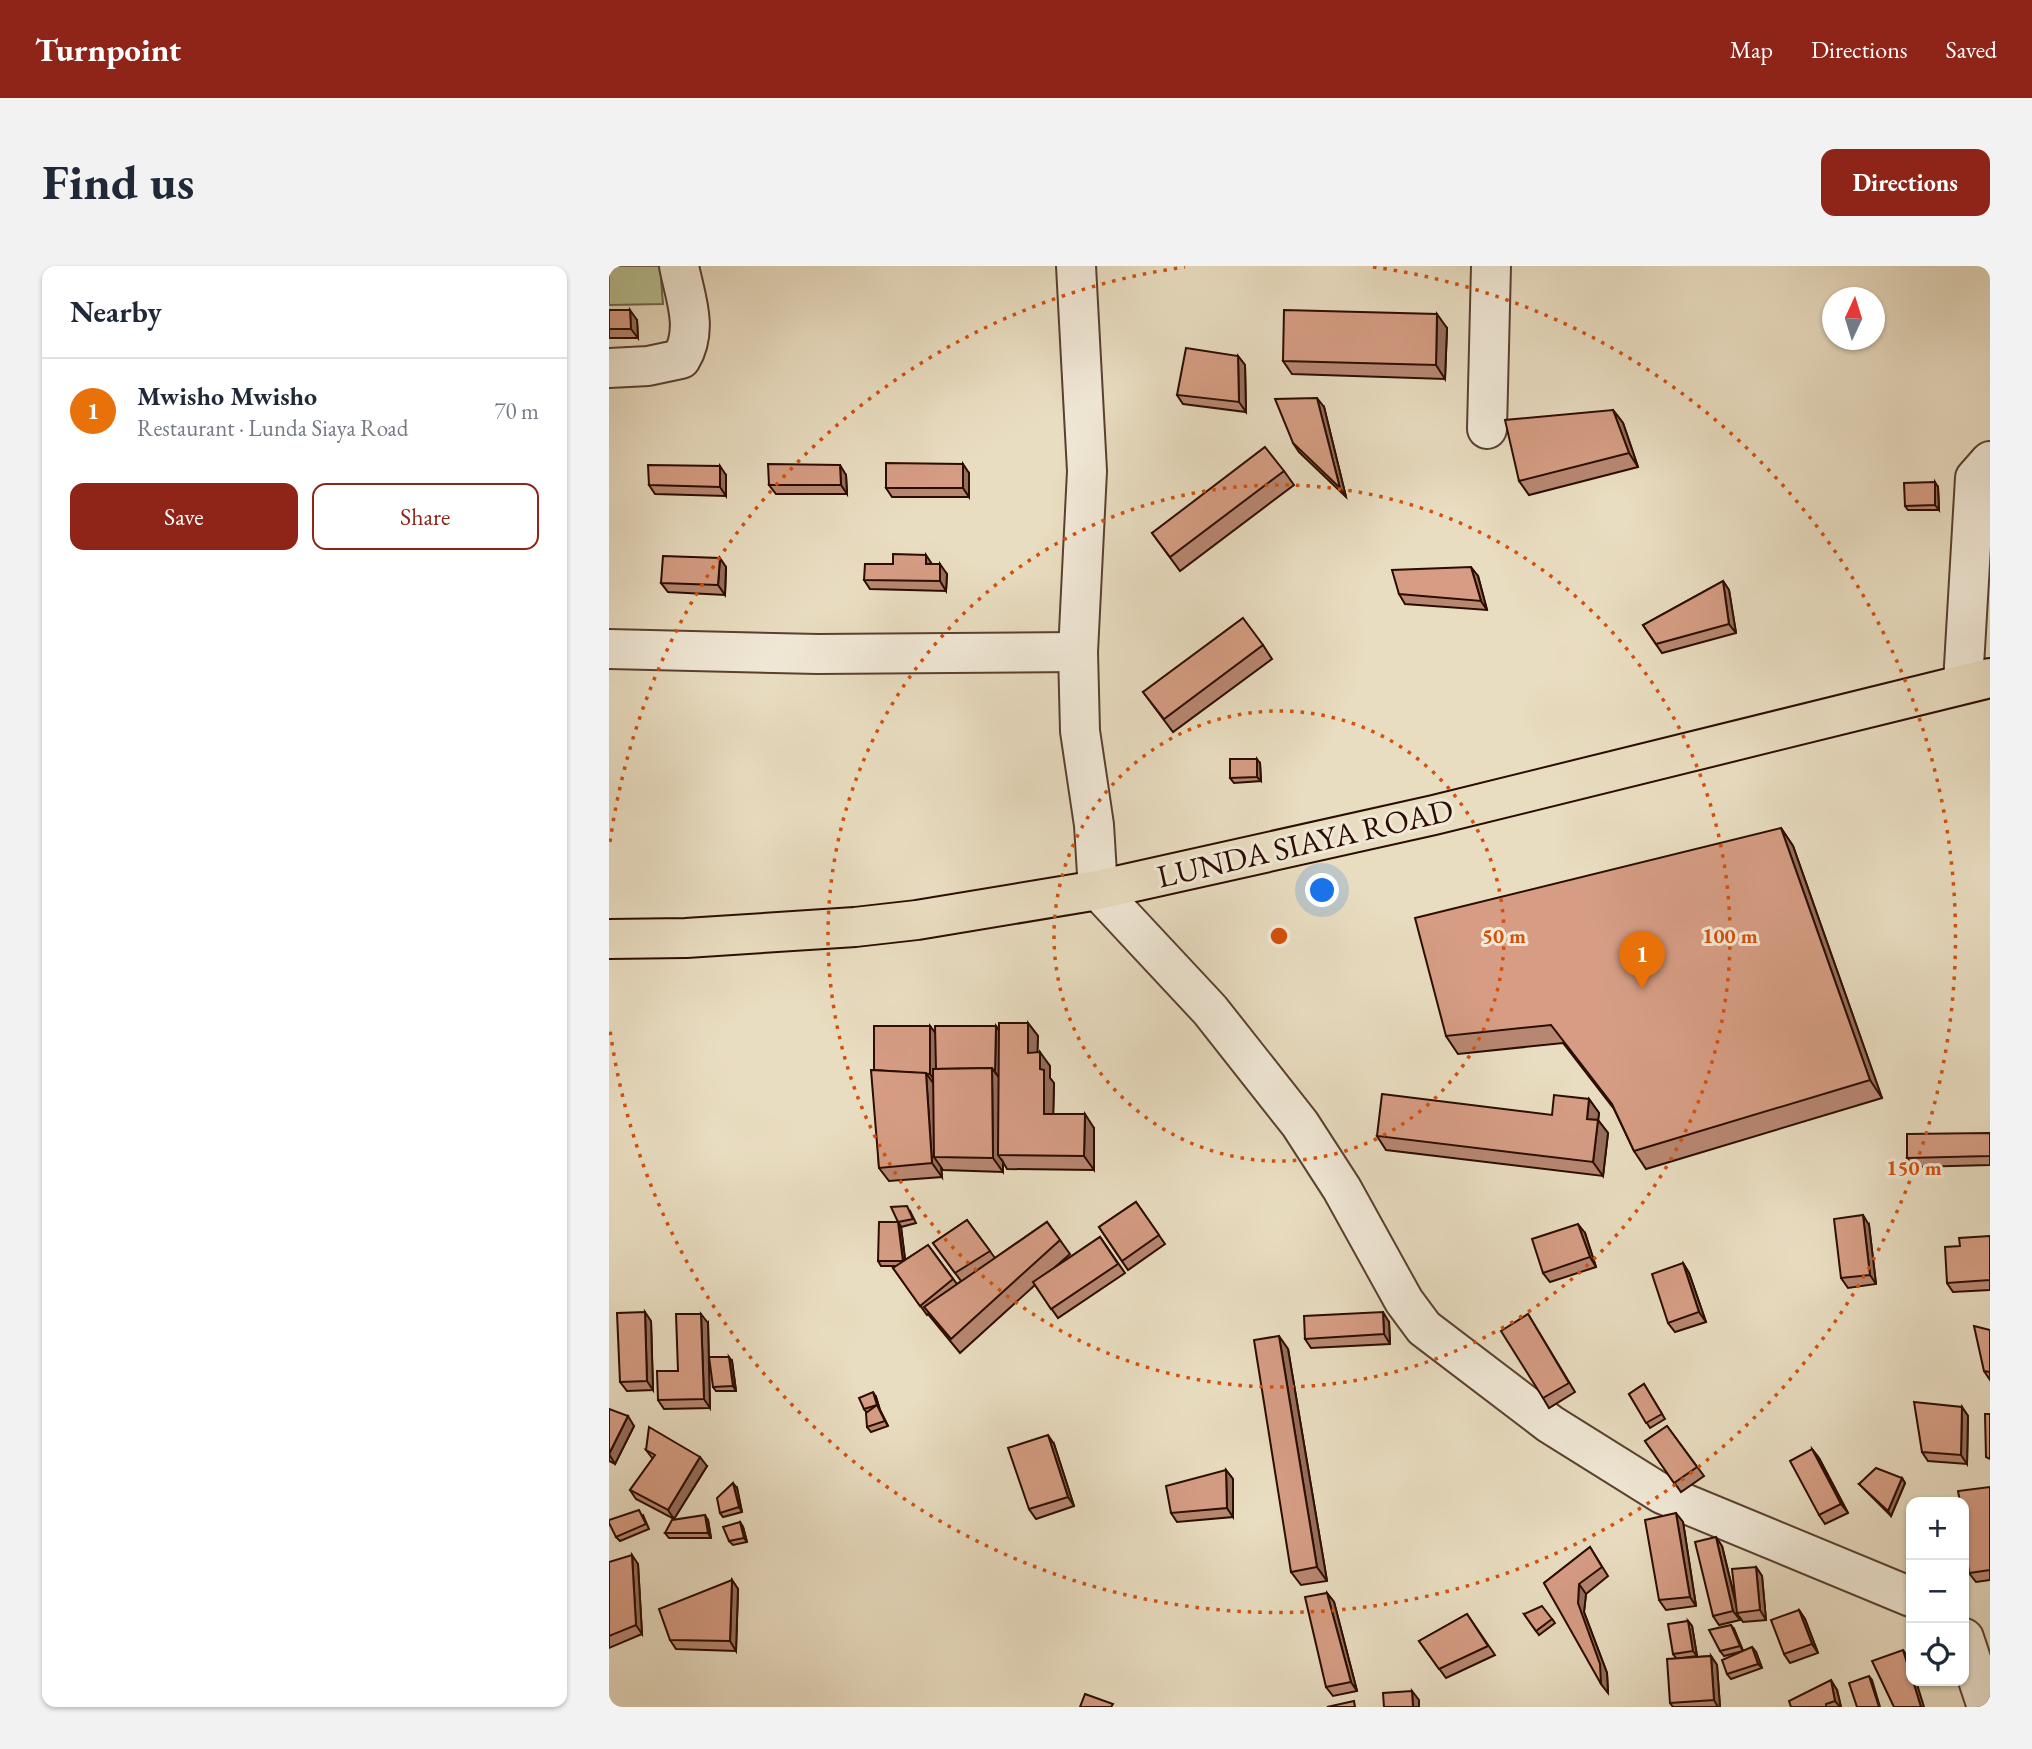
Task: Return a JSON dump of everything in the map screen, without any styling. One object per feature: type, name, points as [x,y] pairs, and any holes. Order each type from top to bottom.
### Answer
[{"type":"main road","name":"LUNDA SIAYA ROAD","points":[[609,939],[687,938],[855,927],[917,920],[1098,890],[1434,815],[1977,681]]},
{"type":"street","points":[[609,369],[659,365],[681,359],[689,346],[691,320],[679,266]]},
{"type":"street","points":[[1076,266],[1087,471],[1078,652],[1080,731],[1094,825],[1098,890],[1210,1010],[1300,1124],[1342,1189],[1403,1300],[1424,1328],[1550,1424],[1662,1494],[1906,1595]]},
{"type":"street","points":[[1487,429],[1491,266]]},
{"type":"street","points":[[1977,681],[1975,478],[1990,461]]},
{"type":"street","points":[[609,649],[818,654],[1078,652]]},
{"type":"street","points":[[1969,1653],[1987,1707]]},
{"type":"green space","points":[[609,266],[660,266],[663,304],[609,305]]},
{"type":"building","points":[[609,310],[630,310],[631,329],[609,329]]},
{"type":"building","points":[[1284,310],[1437,314],[1436,365],[1283,361]]},
{"type":"building","points":[[1186,348],[1238,356],[1239,402],[1177,395]]},
{"type":"building","points":[[1317,398],[1340,488],[1293,443],[1275,399]]},
{"type":"building","points":[[1613,410],[1629,453],[1519,481],[1505,420]]},
{"type":"building","points":[[1265,447],[1284,471],[1170,557],[1152,533]]},
{"type":"building","points":[[886,463],[963,464],[963,488],[886,488]]},
{"type":"building","points":[[768,464],[840,465],[841,485],[769,485]]},
{"type":"building","points":[[648,465],[720,466],[720,487],[649,485]]},
{"type":"building","points":[[1935,482],[1935,505],[1905,506],[1904,483]]},
{"type":"building","points":[[893,554],[926,555],[926,564],[940,564],[940,581],[864,580],[865,564],[893,564]]},
{"type":"building","points":[[663,556],[720,558],[718,585],[661,583]]},
{"type":"building","points":[[1471,567],[1481,601],[1399,594],[1392,570]]},
{"type":"building","points":[[1723,581],[1729,624],[1656,644],[1643,625]]},
{"type":"building","points":[[1243,618],[1263,645],[1164,719],[1143,692]]},
{"type":"building","points":[[1230,759],[1257,759],[1257,777],[1230,778]]},
{"type":"building","points":[[1781,828],[1870,1080],[1634,1151],[1612,1104],[1551,1025],[1446,1036],[1415,918]]},
{"type":"building","points":[[999,1023],[1028,1023],[1028,1053],[1040,1052],[1040,1069],[1044,1070],[1044,1114],[1085,1114],[1084,1156],[998,1155]]},
{"type":"building","points":[[874,1026],[930,1026],[930,1074],[874,1070]]},
{"type":"building","points":[[935,1026],[996,1026],[995,1072],[992,1068],[936,1069]]},
{"type":"building","points":[[992,1068],[993,1158],[934,1157],[933,1069]]},
{"type":"building","points":[[871,1070],[926,1073],[932,1163],[879,1168]]},
{"type":"building","points":[[1382,1094],[1552,1115],[1554,1095],[1589,1099],[1587,1119],[1598,1120],[1593,1162],[1377,1136]]},
{"type":"building","points":[[1990,1133],[1990,1156],[1907,1158],[1907,1134]]},
{"type":"building","points":[[1136,1202],[1159,1235],[1122,1261],[1099,1227]]},
{"type":"building","points":[[907,1206],[913,1219],[898,1222],[891,1207]]},
{"type":"building","points":[[1863,1215],[1870,1275],[1841,1278],[1834,1219]]},
{"type":"building","points":[[967,1220],[990,1251],[955,1273],[933,1243]]},
{"type":"building","points":[[879,1222],[898,1222],[903,1261],[878,1261]]},
{"type":"building","points":[[1047,1222],[1060,1240],[951,1339],[924,1307]]},
{"type":"building","points":[[1578,1224],[1590,1257],[1543,1273],[1532,1239]]},
{"type":"building","points":[[1990,1236],[1990,1280],[1947,1283],[1945,1247],[1960,1246],[1959,1238]]},
{"type":"building","points":[[1100,1237],[1118,1264],[1051,1309],[1033,1282]]},
{"type":"building","points":[[928,1245],[953,1279],[920,1306],[893,1268]]},
{"type":"building","points":[[1683,1263],[1699,1312],[1668,1323],[1652,1274]]},
{"type":"building","points":[[645,1312],[647,1381],[620,1382],[617,1313]]},
{"type":"building","points":[[1383,1312],[1384,1334],[1305,1339],[1304,1316]]},
{"type":"building","points":[[676,1314],[701,1314],[704,1399],[658,1400],[657,1371],[678,1371]]},
{"type":"building","points":[[1528,1314],[1569,1383],[1543,1398],[1501,1331]]},
{"type":"building","points":[[1974,1326],[1990,1330],[1990,1372],[1984,1371]]},
{"type":"building","points":[[1279,1336],[1317,1567],[1291,1572],[1254,1340]]},
{"type":"building","points":[[709,1357],[729,1357],[733,1386],[713,1387]]},
{"type":"building","points":[[1644,1384],[1662,1414],[1646,1423],[1629,1394]]},
{"type":"building","points":[[873,1392],[877,1405],[864,1409],[859,1398]]},
{"type":"building","points":[[1914,1402],[1962,1407],[1961,1455],[1922,1452]]},
{"type":"building","points":[[877,1405],[885,1421],[867,1427],[866,1413]]},
{"type":"building","points":[[609,1409],[628,1416],[609,1454]]},
{"type":"building","points":[[1985,1414],[1990,1414],[1990,1459],[1986,1457]]},
{"type":"building","points":[[1667,1426],[1697,1467],[1674,1483],[1645,1441]]},
{"type":"building","points":[[649,1427],[700,1457],[668,1510],[630,1490],[655,1455],[646,1450]]},
{"type":"building","points":[[1048,1435],[1068,1497],[1029,1509],[1008,1448]]},
{"type":"building","points":[[1812,1449],[1841,1504],[1819,1515],[1790,1461]]},
{"type":"building","points":[[1876,1468],[1902,1478],[1888,1511],[1859,1484]]},
{"type":"building","points":[[1226,1470],[1227,1508],[1171,1513],[1166,1486]]},
{"type":"building","points":[[733,1483],[739,1507],[720,1513],[717,1498]]},
{"type":"building","points":[[1990,1487],[1990,1570],[1969,1573],[1969,1497],[1959,1497],[1958,1491]]},
{"type":"building","points":[[639,1510],[646,1524],[616,1537],[609,1520]]},
{"type":"building","points":[[1676,1513],[1690,1597],[1659,1600],[1645,1520]]},
{"type":"building","points":[[705,1515],[708,1533],[665,1533],[672,1520]]},
{"type":"building","points":[[740,1522],[744,1538],[729,1541],[723,1527]]},
{"type":"building","points":[[1716,1537],[1733,1611],[1713,1616],[1695,1542]]},
{"type":"building","points":[[1590,1547],[1602,1567],[1579,1584],[1578,1603],[1600,1664],[1601,1684],[1544,1583]]},
{"type":"building","points":[[632,1555],[636,1625],[609,1636],[609,1562]]},
{"type":"building","points":[[1756,1567],[1760,1610],[1737,1613],[1732,1569]]},
{"type":"building","points":[[732,1580],[730,1641],[670,1640],[659,1609]]},
{"type":"building","points":[[1327,1593],[1351,1682],[1326,1687],[1305,1597]]},
{"type":"building","points":[[1542,1606],[1552,1619],[1536,1631],[1524,1614]]},
{"type":"building","points":[[1799,1610],[1812,1644],[1784,1654],[1771,1620]]},
{"type":"building","points":[[1467,1614],[1488,1646],[1439,1669],[1419,1641]]},
{"type":"building","points":[[1688,1621],[1693,1651],[1673,1654],[1668,1624]]},
{"type":"building","points":[[1731,1625],[1740,1646],[1720,1651],[1709,1630]]},
{"type":"building","points":[[1752,1647],[1758,1664],[1727,1674],[1722,1660]]},
{"type":"building","points":[[1903,1650],[1906,1660],[1906,1686],[1915,1686],[1921,1707],[1894,1707],[1872,1661]]},
{"type":"building","points":[[1711,1656],[1714,1700],[1670,1703],[1667,1659]]},
{"type":"building","points":[[1869,1676],[1879,1707],[1857,1707],[1849,1683]]},
{"type":"building","points":[[1831,1680],[1835,1701],[1826,1704],[1826,1707],[1791,1707],[1789,1701]]},
{"type":"building","points":[[1412,1691],[1413,1707],[1384,1707],[1383,1693]]},
{"type":"building","points":[[1085,1694],[1113,1704],[1111,1707],[1080,1707]]},
{"type":"building","points":[[1354,1701],[1355,1707],[1327,1707]]},
{"type":"place","name":"Mwisho Mwisho","points":[[1642,989]]}]
